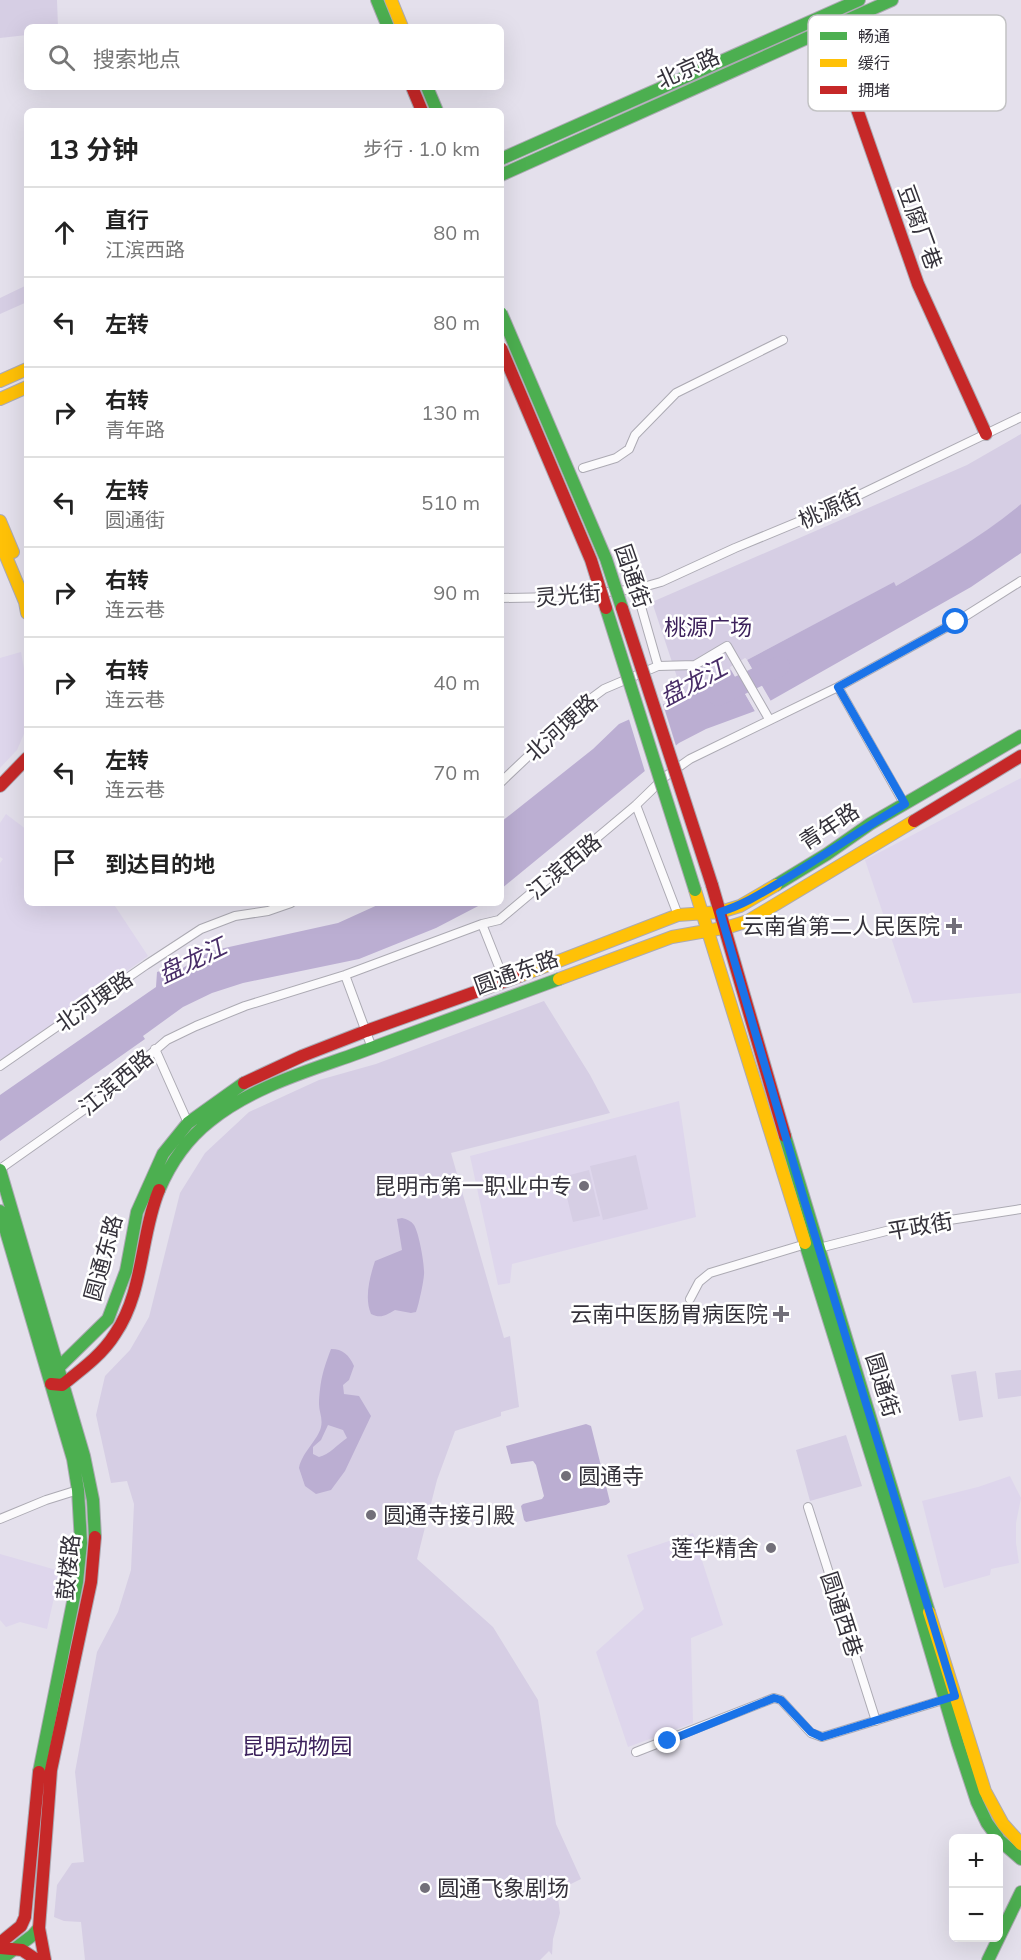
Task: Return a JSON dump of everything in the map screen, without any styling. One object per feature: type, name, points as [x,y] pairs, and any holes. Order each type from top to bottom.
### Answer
[{"type":"main road","points":[[377,0],[387,24]]},
{"type":"main road","points":[[391,0],[401,24]]},
{"type":"main road","name":"北京路","points":[[825,15],[859,0]]},
{"type":"main road","name":"北京路","points":[[858,15],[892,0]]},
{"type":"main road","name":"北京路","points":[[504,158],[808,23]]},
{"type":"main road","name":"北京路","points":[[504,174],[808,38]]},
{"type":"main road","points":[[413,90],[421,108]]},
{"type":"main road","points":[[428,90],[436,108]]},
{"type":"main road","name":"豆腐厂巷","points":[[857,111],[919,285],[986,434]]},
{"type":"main road","name":"园通街","points":[[504,320],[606,559],[712,885],[724,929]]},
{"type":"main road","name":"园通街","points":[[504,355],[591,560],[707,931]]},
{"type":"main road","points":[[0,381],[24,370]]},
{"type":"main road","points":[[0,399],[24,388]]},
{"type":"main road","points":[[0,521],[24,579]]},
{"type":"main road","points":[[0,542],[24,601]]},
{"type":"main road","name":"青年路","points":[[720,912],[740,906],[827,854],[870,824],[1021,736]]},
{"type":"main road","name":"青年路","points":[[724,929],[748,921],[1021,756]]},
{"type":"main road","points":[[0,786],[24,761]]},
{"type":"main road","points":[[0,798],[24,773]]},
{"type":"main road","name":"圆通东路","points":[[57,1385],[57,1369],[108,1319],[126,1271],[137,1212],[148,1183],[163,1154],[188,1124],[217,1101],[249,1080],[366,1031],[505,982],[678,915],[720,912]]},
{"type":"main road","name":"圆通东路","points":[[57,1385],[84,1368],[115,1334],[129,1308],[134,1292],[148,1221],[158,1191],[174,1160],[196,1132],[221,1113],[257,1092],[672,937],[724,929]]},
{"type":"main road","name":"圆通街","points":[[724,929],[950,1697],[977,1802],[995,1834]]},
{"type":"main road","name":"圆通街","points":[[707,931],[950,1697],[987,1797],[1002,1825],[1021,1844]]},
{"type":"main road","points":[[0,1169],[57,1369]]},
{"type":"main road","name":"鼓楼路","points":[[0,1211],[89,1476],[93,1500],[95,1543],[91,1582],[51,1770],[39,1928],[45,1960]]},
{"type":"main road","name":"鼓楼路","points":[[39,1960],[23,1922],[39,1768],[77,1582],[81,1543],[78,1490],[57,1385]]},
{"type":"main road","name":"圆通街","points":[[1003,1843],[1021,1859]]},
{"type":"main road","points":[[988,1960],[1021,1892]]},
{"type":"main road","points":[[0,1942],[23,1922]]},
{"type":"main road","points":[[0,1960],[39,1928]]},
{"type":"main road","points":[[0,1948],[15,1948],[39,1960]]},
{"type":"street","points":[[583,468],[616,458],[629,449],[635,435],[676,393],[783,340]]},
{"type":"street","name":"桃源街","points":[[636,589],[661,582],[834,507],[1021,417]]},
{"type":"street","name":"江滨西路","points":[[0,1169],[95,1102],[155,1049],[196,1026],[245,1006],[345,975],[482,924],[499,920],[636,805],[666,776],[690,759],[838,687],[956,622],[1021,581]]},
{"type":"street","points":[[636,589],[658,666],[695,665],[727,646],[769,719]]},
{"type":"street","name":"灵光街","points":[[504,598],[560,597],[636,589]]},
{"type":"street","name":"北河埂路","points":[[504,779],[581,706],[604,689],[658,666]]},
{"type":"street","points":[[838,687],[905,804]]},
{"type":"street","points":[[636,805],[678,915]]},
{"type":"street","name":"北河埂路","points":[[0,1066],[201,929],[235,916],[268,912],[283,906]]},
{"type":"street","points":[[482,924],[505,982]]},
{"type":"street","points":[[345,975],[372,1048]]},
{"type":"street","points":[[155,1049],[188,1124]]},
{"type":"street","name":"平政街","points":[[819,1248],[898,1228],[1021,1209]]},
{"type":"street","points":[[690,1299],[699,1282],[710,1273],[806,1244]]},
{"type":"street","points":[[0,1519],[78,1490]]},
{"type":"street","name":"圆通西巷","points":[[808,1508],[876,1721]]},
{"type":"street","points":[[636,1752],[774,1698],[781,1700],[811,1732],[822,1737],[950,1697]]},
{"type":"shaded area","points":[[1021,504],[1021,553],[971,587],[770,701],[747,660],[894,582],[896,586],[944,558]]},
{"type":"shaded area","points":[[21,652],[24,669],[24,734],[17,750],[0,768],[0,658]]},
{"type":"shaded area","points":[[731,670],[755,711],[706,729],[679,743],[504,887],[504,820],[593,749],[619,724],[695,690]]},
{"type":"shaded area","name":"云南省第二人民医院","points":[[1021,778],[1021,993],[913,1003],[865,860]]},
{"type":"shaded area","points":[[6,814],[24,828],[24,906],[115,906],[148,956],[0,1059],[0,863],[3,859],[0,857],[0,823]]},
{"type":"shaded area","points":[[375,906],[478,906],[436,928],[359,959],[243,983],[212,993],[183,1007],[143,1036],[145,1039],[0,1141],[0,1095],[156,987],[157,972],[171,975],[211,951],[338,923]]},
{"type":"shaded area","name":"昆明市第一职业中专","points":[[679,1101],[696,1217],[512,1264],[510,1283],[498,1285],[470,1156]]},
{"type":"shaded area","points":[[402,1218],[414,1225],[418,1234],[424,1267],[417,1309],[416,1312],[411,1313],[395,1310],[378,1316],[371,1314],[369,1308],[368,1287],[371,1273],[375,1261],[402,1250],[397,1219]]},
{"type":"shaded area","points":[[331,1349],[345,1353],[354,1366],[349,1380],[343,1385],[344,1394],[359,1396],[371,1416],[345,1471],[331,1490],[316,1494],[305,1486],[299,1468],[321,1427],[320,1389]],"holes":[[[328,1425],[343,1430],[347,1438],[326,1454],[319,1457],[313,1454],[313,1447],[321,1440]]]},
{"type":"shaded area","points":[[586,1424],[591,1426],[610,1502],[606,1505],[526,1522],[521,1506],[542,1499],[544,1496],[536,1465],[533,1461],[511,1464],[506,1446]]},
{"type":"shaded area","points":[[1010,1476],[1021,1498],[1016,1523],[1019,1563],[991,1569],[990,1575],[944,1588],[922,1501],[978,1487]]},
{"type":"shaded area","points":[[693,1533],[723,1625],[691,1638],[693,1723],[628,1747],[596,1652],[644,1609],[627,1555]]},
{"type":"shaded area","points":[[0,1554],[60,1571],[47,1629],[20,1622],[6,1627],[0,1620]]},
{"type":"green space","points":[[0,0],[57,0],[58,24],[24,24],[24,35],[0,38]]},
{"type":"green space","points":[[24,286],[24,303],[0,314],[0,298]]},
{"type":"green space","name":"桃源广场","points":[[1021,434],[1021,504],[1006,516],[960,548],[896,586],[893,583],[747,660],[745,658],[730,667],[731,670],[683,695],[652,602],[967,465]]},
{"type":"green space","name":"昆明动物园","points":[[544,1001],[590,1075],[610,1113],[451,1153],[504,1338],[510,1336],[519,1407],[501,1412],[501,1416],[455,1431],[437,1480],[417,1559],[493,1627],[538,1700],[556,1824],[581,1879],[557,1891],[560,1913],[553,1939],[552,1955],[549,1951],[540,1960],[85,1960],[81,1922],[64,1921],[54,1917],[57,1885],[72,1863],[84,1862],[75,1772],[97,1652],[118,1612],[131,1570],[134,1504],[127,1481],[111,1483],[96,1415],[105,1376],[130,1350],[149,1317],[180,1193],[205,1153],[249,1112],[319,1080],[376,1064]]},
{"type":"green space","points":[[636,1155],[648,1209],[603,1220],[590,1166]]},
{"type":"green space","points":[[589,1170],[600,1216],[573,1222],[562,1177]]},
{"type":"green space","points":[[1021,1370],[1021,1396],[998,1399],[995,1373]]},
{"type":"green space","points":[[976,1371],[983,1417],[959,1421],[951,1375]]},
{"type":"green space","points":[[846,1435],[862,1486],[810,1501],[796,1450]]},
{"type":"pier","points":[[745,658],[772,703],[767,702],[744,662]]},
{"type":"pier","points":[[730,667],[734,668],[758,712],[756,713]]},
{"type":"pier","points":[[662,701],[677,749],[646,775],[628,716]]},
{"type":"waterway","name":"盘龙江","points":[[718,696],[780,666]]},
{"type":"traffic: fast","points":[[377,0],[387,24]]},
{"type":"traffic: fast","points":[[825,15],[859,0]]},
{"type":"traffic: fast","points":[[858,15],[892,0]]},
{"type":"traffic: fast","points":[[504,158],[808,23]]},
{"type":"traffic: fast","points":[[504,174],[808,38]]},
{"type":"traffic: fast","points":[[428,90],[436,108]]},
{"type":"traffic: fast","points":[[504,320],[606,559],[622,608]]},
{"type":"traffic: fast","points":[[606,608],[695,890]]},
{"type":"traffic: fast","points":[[776,885],[870,824],[1021,736]]},
{"type":"traffic: fast","points":[[159,1190],[174,1161],[194,1136],[226,1109],[262,1089],[300,1073],[559,979]]},
{"type":"traffic: fast","points":[[51,1384],[57,1369],[108,1319],[126,1271],[137,1212],[163,1154],[188,1123],[244,1083]]},
{"type":"traffic: fast","points":[[785,1136],[929,1612]]},
{"type":"traffic: fast","points":[[0,1170],[84,1456],[93,1500],[95,1537]]},
{"type":"traffic: fast","points":[[0,1211],[73,1459],[78,1490],[81,1543],[77,1582],[39,1772]]},
{"type":"traffic: fast","points":[[805,1243],[905,1564],[958,1744],[977,1802],[995,1834]]},
{"type":"traffic: fast","points":[[1003,1843],[1021,1859]]},
{"type":"traffic: fast","points":[[988,1960],[1021,1892]]},
{"type":"traffic: fast","points":[[0,1960],[39,1928]]},
{"type":"traffic: slow","points":[[391,0],[401,24]]},
{"type":"traffic: slow","points":[[0,381],[24,370]]},
{"type":"traffic: slow","points":[[0,399],[24,388]]},
{"type":"traffic: slow","points":[[0,521],[13,552]]},
{"type":"traffic: slow","points":[[0,542],[24,600]]},
{"type":"traffic: slow","points":[[559,979],[672,937],[729,927],[748,921],[914,821]]},
{"type":"traffic: slow","points":[[520,976],[678,915],[720,912],[740,906],[776,885]]},
{"type":"traffic: slow","points":[[695,890],[805,1243]]},
{"type":"traffic: slow","points":[[929,1612],[985,1791],[1003,1824],[1021,1844]]},
{"type":"traffic: jam","points":[[413,90],[421,108]]},
{"type":"traffic: jam","points":[[858,111],[918,284],[986,434]]},
{"type":"traffic: jam","points":[[504,355],[591,560],[606,608]]},
{"type":"traffic: jam","points":[[622,608],[712,885]]},
{"type":"traffic: jam","points":[[914,821],[1021,756]]},
{"type":"traffic: jam","points":[[0,786],[24,761]]},
{"type":"traffic: jam","points":[[712,885],[785,1136]]},
{"type":"traffic: jam","points":[[244,1083],[302,1056],[366,1031],[520,976]]},
{"type":"traffic: jam","points":[[51,1384],[62,1385],[91,1362],[110,1342],[124,1318],[137,1282],[148,1226],[159,1190]]},
{"type":"traffic: jam","points":[[45,1960],[39,1928],[51,1770],[91,1582],[95,1537]]},
{"type":"traffic: jam","points":[[21,1926],[25,1917],[39,1772]]},
{"type":"traffic: jam","points":[[0,1943],[21,1926]]},
{"type":"traffic: jam","points":[[0,1948],[22,1950],[37,1960]]},
{"type":"place","name":"云南省第二人民医院","points":[[954,926]]},
{"type":"place","name":"昆明市第一职业中专","points":[[584,1186]]},
{"type":"place","name":"云南中医肠胃病医院","points":[[781,1314]]},
{"type":"place","name":"圆通寺","points":[[566,1476]]},
{"type":"place","name":"圆通寺接引殿","points":[[371,1515]]},
{"type":"place","name":"莲华精舍","points":[[771,1548]]},
{"type":"place","name":"圆通飞象剧场","points":[[425,1888]]},
{"type":"route","points":[[668,1741],[774,1698],[781,1700],[811,1732],[822,1737],[955,1696],[805,1203],[720,912],[740,906],[905,804],[838,687],[956,622]]}]
